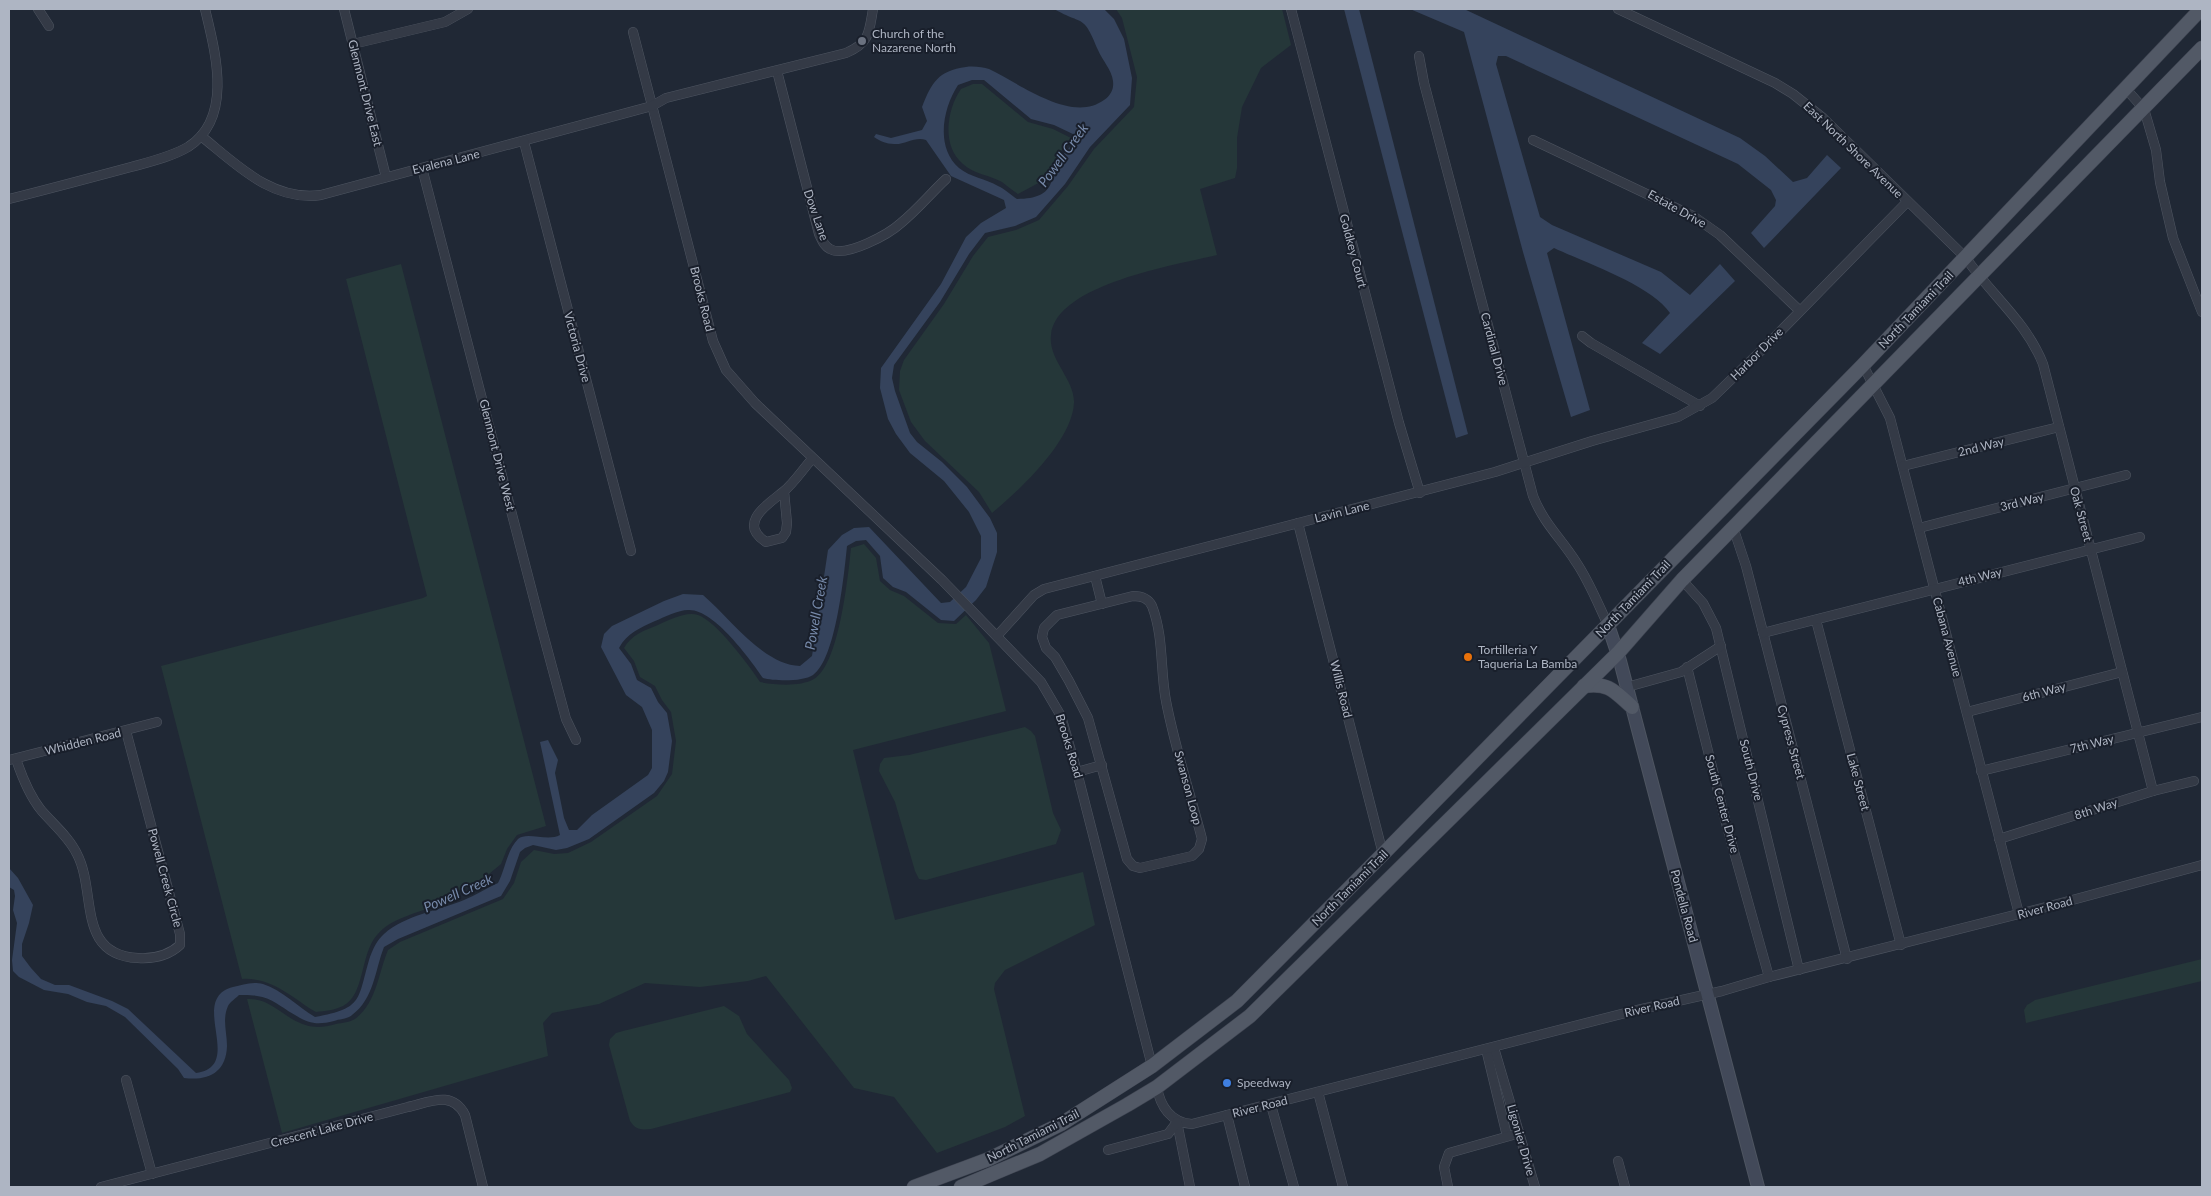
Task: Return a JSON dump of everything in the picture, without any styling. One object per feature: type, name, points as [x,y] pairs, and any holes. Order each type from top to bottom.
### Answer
[{"type":"main road","name":"North Tamiami Trail","points":[[921,1186],[989,1159],[1061,1124],[1152,1066],[1237,1001],[1384,854],[1863,365],[2201,9]]},
{"type":"main road","name":"North Tamiami Trail","points":[[961,1187],[1040,1154],[1127,1106],[1157,1086],[1250,1016],[1618,653],[1682,580],[1733,527],[1873,382],[1979,278],[2202,48]]},
{"type":"main road","name":"Pondella Road","points":[[1608,625],[1618,653],[1758,1187]]},
{"type":"main road","points":[[1584,686],[1597,684],[1608,687],[1632,707]]},
{"type":"main road","points":[[1375,894],[1384,873],[1384,854]]},
{"type":"main road","points":[[1157,1086],[1162,1069],[1178,1052],[1183,1043]]},
{"type":"main road","points":[[1127,1106],[1146,1082],[1152,1066]]},
{"type":"street","points":[[38,9],[49,26]]},
{"type":"street","points":[[9,199],[156,160],[189,146],[201,136],[211,116],[218,85],[217,62],[204,9]]},
{"type":"street","name":"Glenmont Drive East","points":[[344,9],[386,177]]},
{"type":"street","points":[[353,44],[445,22],[468,9]]},
{"type":"street","name":"Evalena Lane","points":[[201,136],[266,186],[301,196],[321,195],[524,142],[652,106],[666,98],[858,48],[865,41],[873,9]]},
{"type":"street","name":"Goldkey Court","points":[[1291,9],[1399,424],[1420,492]]},
{"type":"street","name":"East North Shore Avenue","points":[[1618,9],[1741,66],[1793,94],[1822,118],[1966,258]]},
{"type":"street","name":"Brooks Road","points":[[633,32],[713,341],[721,361],[732,378],[754,402],[976,614],[1041,682],[1055,704],[1065,728],[1077,772],[1152,1066]]},
{"type":"street","name":"Cardinal Drive","points":[[1419,56],[1424,83],[1533,496],[1543,518],[1577,562],[1608,625]]},
{"type":"street","name":"Dow Lane","points":[[777,70],[814,217],[824,244],[832,250],[843,252],[853,249],[893,229],[946,179]]},
{"type":"street","points":[[2126,89],[2144,109],[2156,150],[2163,197],[2173,238],[2202,312]]},
{"type":"street","name":"Estate Drive","points":[[1533,140],[1693,216],[1720,235],[1800,310]]},
{"type":"street","name":"Victoria Drive","points":[[524,142],[631,551]]},
{"type":"street","name":"Glenmont Drive West","points":[[422,168],[566,719],[576,740]]},
{"type":"street","name":"Harbor Drive","points":[[1700,406],[1712,398],[1767,346],[1907,202]]},
{"type":"street","name":"Oak Street","points":[[1966,258],[1979,278],[2033,340],[2042,364],[2153,791]]},
{"type":"street","points":[[1582,336],[1700,406]]},
{"type":"street","name":"Cabana Avenue","points":[[1863,365],[1888,411],[2019,914]]},
{"type":"street","name":"Lavin Lane","points":[[997,636],[1034,595],[1044,588],[1298,524],[1524,464],[1592,441],[1678,417],[1700,406]]},
{"type":"street","name":"2nd Way","points":[[1903,466],[2059,428]]},
{"type":"street","points":[[784,491],[786,532],[782,538],[766,542],[759,538],[754,529],[755,520],[760,510],[784,491],[812,459]]},
{"type":"street","name":"3rd Way","points":[[1919,528],[2126,475]]},
{"type":"street","name":"Willis Road","points":[[1298,524],[1384,854]]},
{"type":"street","name":"Cypress Street","points":[[1733,527],[1746,566],[1847,958]]},
{"type":"street","name":"4th Way","points":[[1763,634],[2140,537]]},
{"type":"street","points":[[1094,576],[1102,604]]},
{"type":"street","name":"South Drive","points":[[1682,580],[1703,603],[1716,628],[1799,970]]},
{"type":"street","name":"Swanson Loop","points":[[1140,596],[1151,605],[1160,634],[1166,702],[1202,839],[1196,853],[1147,867],[1140,868],[1130,863],[1123,849],[1102,765],[1092,731],[1078,697],[1055,657],[1046,648],[1042,637],[1044,628],[1057,615],[1140,596]]},
{"type":"street","name":"Lake Street","points":[[1816,620],[1901,945]]},
{"type":"street","points":[[1627,687],[1673,675],[1720,646]]},
{"type":"street","name":"South Center Drive","points":[[1687,668],[1726,822],[1769,977]]},
{"type":"street","name":"6th Way","points":[[1967,712],[2122,672]]},
{"type":"street","name":"7th Way","points":[[1981,771],[2202,717]]},
{"type":"street","name":"Whidden Road","points":[[12,760],[157,722]]},
{"type":"street","name":"Powell Creek Circle","points":[[12,760],[36,802],[77,853],[85,875],[94,931],[100,941],[127,956],[157,957],[172,953],[180,945],[180,934],[126,731]]},
{"type":"street","points":[[1077,772],[1102,765]]},
{"type":"street","name":"8th Way","points":[[1999,839],[2153,791],[2194,781]]},
{"type":"street","name":"River Road","points":[[1177,1122],[1192,1124],[1271,1105],[1633,1011],[1901,945],[2202,864]]},
{"type":"street","name":"Ligonier Drive","points":[[1490,1048],[1508,1092],[1535,1187]]},
{"type":"street","name":"Ligonier Drive","points":[[1490,1048],[1496,1096],[1507,1136]]},
{"type":"street","points":[[126,1080],[152,1174]]},
{"type":"street","points":[[1157,1086],[1163,1108],[1177,1122],[1190,1187]]},
{"type":"street","points":[[1318,1092],[1343,1187]]},
{"type":"street","name":"Ligonier Drive","points":[[1496,1096],[1508,1092]]},
{"type":"street","name":"Crescent Lake Drive","points":[[101,1187],[441,1100],[452,1100],[460,1106],[465,1115],[483,1187]]},
{"type":"street","points":[[1271,1105],[1294,1187]]},
{"type":"street","points":[[1227,1115],[1245,1187]]},
{"type":"street","points":[[1108,1150],[1168,1134],[1177,1122]]},
{"type":"street","points":[[1448,1187],[1444,1167],[1449,1153],[1520,1133]]},
{"type":"street","points":[[1618,1161],[1625,1187]]},
{"type":"shaded area","points":[[1116,9],[1282,9],[1291,45],[1261,68],[1242,107],[1237,138],[1235,178],[1200,189],[1217,255],[1148,271],[1120,280],[1095,290],[1073,302],[1058,317],[1051,335],[1051,344],[1053,353],[1073,394],[1074,403],[1071,418],[1055,448],[1043,464],[992,513],[979,492],[925,441],[911,422],[899,390],[900,371],[904,360],[944,304],[973,256],[988,237],[1016,230],[1039,220],[1068,186],[1094,149],[1134,107],[1137,77],[1122,18]]},
{"type":"shaded area","points":[[973,84],[982,84],[1028,122],[1053,129],[1071,138],[1058,155],[1051,175],[1018,194],[1002,182],[967,167],[956,156],[951,148],[949,138],[952,107],[961,89]]},
{"type":"shaded area","points":[[401,264],[546,826],[517,835],[507,849],[501,864],[478,883],[433,901],[432,907],[403,918],[382,929],[372,943],[359,984],[350,1001],[337,1008],[316,1012],[273,985],[253,979],[242,979],[161,666],[427,596],[346,279]]},
{"type":"shaded area","points":[[864,544],[876,558],[880,581],[890,590],[904,596],[938,623],[956,624],[966,615],[989,643],[1006,711],[853,750],[895,920],[1083,872],[1095,925],[1005,970],[995,983],[994,989],[1025,1116],[1005,1127],[937,1153],[894,1097],[854,1088],[766,976],[748,981],[700,987],[645,983],[599,1004],[552,1013],[543,1023],[548,1056],[282,1133],[247,999],[260,1000],[308,1026],[324,1027],[355,1019],[368,1004],[372,996],[388,950],[400,942],[503,899],[514,883],[521,862],[534,850],[554,854],[568,853],[591,842],[657,796],[672,774],[676,741],[671,712],[655,686],[640,677],[634,661],[624,648],[634,636],[678,617],[688,614],[698,615],[723,634],[760,682],[787,685],[808,682],[823,671],[830,657],[845,599],[851,548]]},
{"type":"shaded area","points":[[1025,727],[1035,736],[1053,813],[1061,830],[1056,844],[926,880],[919,879],[895,802],[879,771],[880,764],[884,758],[909,755]]},
{"type":"shaded area","points":[[2202,959],[2202,981],[2026,1023],[2024,1010],[2027,1005],[2035,1000]]},
{"type":"shaded area","points":[[724,1006],[739,1016],[747,1034],[789,1080],[792,1088],[790,1092],[651,1129],[642,1129],[634,1126],[630,1121],[609,1045],[610,1039],[616,1033]]},
{"type":"water","name":"Powell Creek","points":[[1054,9],[1104,9],[1114,19],[1124,39],[1132,78],[1130,105],[1090,147],[1065,184],[1036,217],[1015,226],[985,233],[969,254],[940,302],[894,365],[892,378],[895,391],[910,433],[917,442],[942,462],[967,487],[990,518],[997,533],[997,552],[986,587],[976,600],[954,621],[941,620],[906,592],[893,587],[883,578],[880,556],[866,540],[856,541],[847,546],[838,615],[828,652],[821,666],[813,675],[803,679],[774,680],[763,678],[730,636],[708,617],[698,612],[684,610],[676,612],[634,632],[626,638],[619,648],[631,664],[637,680],[651,688],[658,702],[667,713],[672,741],[668,772],[664,781],[654,793],[589,839],[567,848],[556,850],[533,845],[525,848],[520,852],[510,881],[501,896],[398,939],[384,947],[373,984],[365,1001],[348,1017],[328,1022],[309,1022],[269,999],[239,995],[226,1011],[227,1046],[223,1063],[219,1069],[208,1076],[193,1079],[184,1078],[178,1069],[125,1017],[106,1006],[87,1002],[68,994],[44,990],[19,977],[13,971],[12,960],[17,923],[13,910],[14,890],[9,887],[9,868],[18,878],[33,905],[22,944],[22,956],[41,979],[55,985],[69,985],[128,1009],[196,1073],[210,1068],[216,1058],[218,1046],[214,1018],[215,1005],[220,994],[233,987],[259,983],[277,990],[315,1017],[343,1010],[351,1005],[360,992],[372,951],[384,934],[402,922],[464,900],[498,883],[511,849],[518,839],[527,836],[555,837],[560,835],[540,742],[548,740],[558,760],[555,773],[564,818],[569,830],[577,830],[592,815],[648,775],[652,768],[652,730],[642,707],[626,695],[601,647],[604,634],[612,626],[683,594],[703,595],[760,649],[786,664],[800,666],[812,656],[828,550],[842,535],[854,528],[869,527],[941,603],[950,602],[966,587],[981,558],[981,536],[969,512],[944,481],[910,453],[896,434],[888,419],[880,388],[881,368],[941,284],[966,237],[981,223],[1006,208],[1004,200],[951,176],[926,140],[918,139],[891,144],[874,137],[876,134],[891,138],[922,130],[927,121],[922,107],[933,84],[949,71],[966,67],[989,69],[1045,99],[1061,104],[1076,107],[1091,106],[1104,100],[1112,89],[1111,73],[1089,30],[1082,22]],"holes":[[[972,80],[984,80],[1031,119],[1054,125],[1075,135],[1076,140],[1063,155],[1049,186],[1039,195],[1017,199],[1001,187],[963,171],[951,159],[944,139],[945,116],[948,105],[958,85]]]},
{"type":"water","points":[[1344,9],[1359,9],[1468,434],[1456,438]]},
{"type":"water","points":[[1410,9],[1464,9],[1740,138],[1765,156],[1793,182],[1807,178],[1827,155],[1841,168],[1764,248],[1751,233],[1775,206],[1776,200],[1771,190],[1738,164],[1506,56],[1498,56],[1496,64],[1540,217],[1552,225],[1661,272],[1690,295],[1720,264],[1735,281],[1660,354],[1642,343],[1670,313],[1661,303],[1633,284],[1600,268],[1554,248],[1547,253],[1590,410],[1571,417],[1523,252],[1464,32]]},
{"type":"place","name":"Church of the Nazarene North","points":[[862,41]]},
{"type":"place","name":"Tortilleria Y Taqueria La Bamba","points":[[1468,657]]},
{"type":"place","name":"Speedway","points":[[1227,1083]]}]
